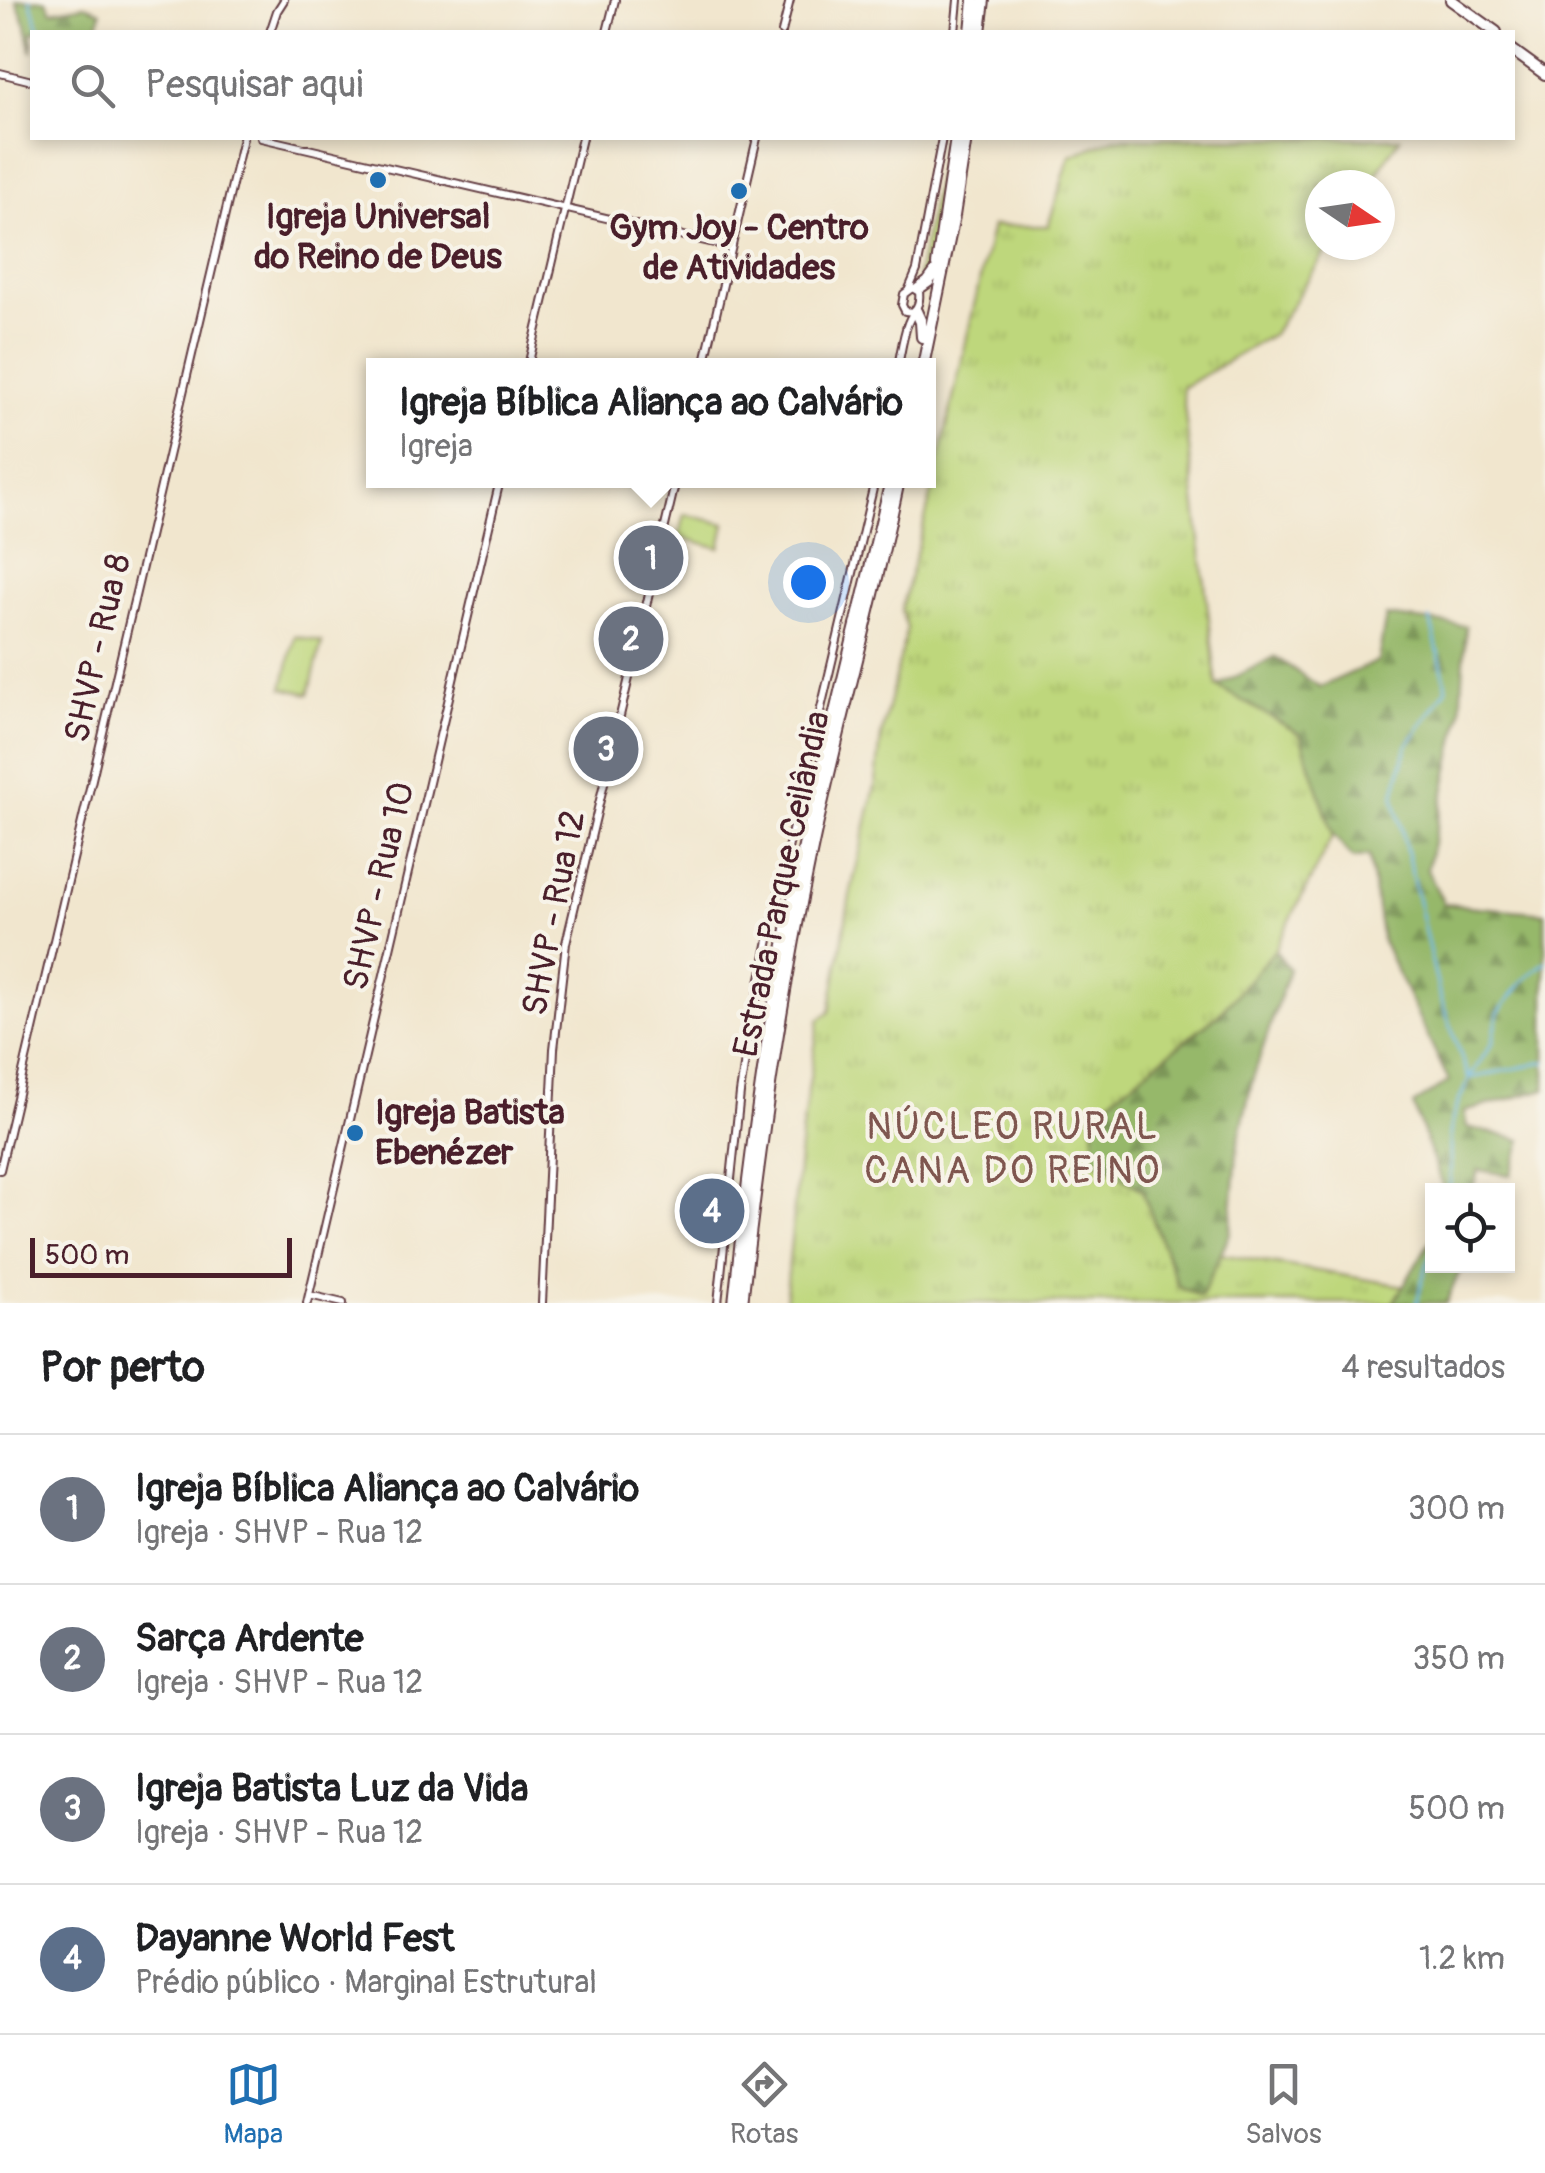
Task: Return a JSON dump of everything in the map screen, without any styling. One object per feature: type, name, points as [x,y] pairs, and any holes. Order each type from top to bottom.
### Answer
[{"type":"highway","points":[[971,30],[974,0]]},
{"type":"highway","points":[[980,30],[984,0]]},
{"type":"highway","points":[[1448,0],[1486,30]]},
{"type":"highway","points":[[1448,0],[1493,30]]},
{"type":"highway","points":[[1515,50],[1545,71]]},
{"type":"highway","points":[[920,358],[956,140]]},
{"type":"highway","points":[[922,358],[954,216],[966,140]]},
{"type":"highway","points":[[915,284],[934,274]]},
{"type":"highway","points":[[912,312],[922,333]]},
{"type":"highway","name":"Estrada Parque Ceilândia","points":[[734,1303],[751,1154],[781,964],[803,852],[889,488]]},
{"type":"highway","name":"Estrada Parque Ceilândia","points":[[742,1303],[758,1156],[783,992],[811,854],[898,488]]},
{"type":"street","points":[[271,30],[284,0]]},
{"type":"street","points":[[607,30],[614,0]]},
{"type":"street","points":[[782,30],[790,0]]},
{"type":"street","points":[[955,30],[958,0]]},
{"type":"street","points":[[0,72],[30,80]]},
{"type":"street","name":"SHVP - Rua 8","points":[[0,1170],[243,140]]},
{"type":"street","points":[[270,140],[731,247]]},
{"type":"street","points":[[530,358],[582,140]]},
{"type":"street","points":[[706,358],[757,140]]},
{"type":"street","points":[[912,312],[902,306],[903,298],[915,284],[942,140]]},
{"type":"street","points":[[900,358],[908,323],[920,298],[915,284]]},
{"type":"street","points":[[908,323],[919,324],[922,333]]},
{"type":"street","name":"SHVP - Rua 10","points":[[308,1299],[498,488]]},
{"type":"street","name":"SHVP - Rua 12","points":[[542,1303],[554,1050],[563,963],[674,488]]},
{"type":"street","points":[[718,1303],[748,1040],[791,835],[873,488]]},
{"type":"street","points":[[308,1299],[343,1303]]},
{"type":"green space","points":[[16,0],[46,0],[52,11],[85,5],[101,11],[97,30],[30,30],[30,42]]},
{"type":"green space","points":[[944,140],[953,140],[931,269],[922,278],[918,274]]},
{"type":"green space","points":[[1110,140],[1399,140],[1379,170],[1305,170],[1305,260],[1320,260],[1273,334],[1182,388],[1217,686],[1301,734],[1333,835],[1275,950],[1219,1014],[1093,1113],[1095,1159],[1142,1190],[1178,1286],[1201,1297],[1220,1254],[1404,1286],[1393,1303],[785,1303],[801,1136],[819,1020],[830,1012],[850,896],[876,782],[881,737],[907,628],[901,610],[933,488],[936,488],[992,226],[1048,226],[1070,156]]},
{"type":"green space","points":[[685,514],[725,524],[720,548],[679,537]]},
{"type":"green space","points":[[1386,616],[1466,626],[1461,714],[1427,870],[1444,904],[1545,913],[1545,1089],[1464,1112],[1467,1127],[1522,1140],[1511,1175],[1478,1170],[1475,1183],[1441,1183],[1413,1105],[1449,1081],[1382,941],[1369,856],[1353,859],[1333,835],[1300,734],[1217,686],[1275,657],[1320,687],[1378,661]]},
{"type":"green space","points":[[295,636],[322,642],[309,694],[283,688]]},
{"type":"green space","points":[[1275,950],[1289,969],[1253,1078],[1238,1142],[1230,1233],[1201,1297],[1178,1286],[1142,1190],[1095,1159],[1093,1113],[1219,1014]]},
{"type":"green space","points":[[1425,1250],[1425,1273],[1459,1273],[1446,1303],[1393,1303]]},
{"type":"waterway","points":[[30,0],[39,30]]},
{"type":"waterway","points":[[1430,619],[1447,688],[1407,746],[1394,796],[1439,993],[1469,1079],[1451,1125],[1450,1183]]},
{"type":"waterway","points":[[1470,1077],[1493,1042],[1498,1013],[1523,981],[1545,962]]},
{"type":"waterway","points":[[1471,1078],[1545,1062]]},
{"type":"waterway","points":[[1417,1303],[1425,1272]]},
{"type":"place","name":"Igreja Universal do Reino de Deus","points":[[378,180]]},
{"type":"place","name":"Gym Joy - Centro de Atividades","points":[[739,191]]},
{"type":"place","name":"Igreja Bíblica Aliança ao Calvário","points":[[651,558]]},
{"type":"place","name":"Sarça Ardente","points":[[631,639]]},
{"type":"place","name":"Igreja Batista Luz da Vida","points":[[606,749]]},
{"type":"place","name":"Igreja Batista Ebenézer","points":[[355,1133]]},
{"type":"place","name":"Dayanne World Fest","points":[[712,1211]]},
{"type":"district","name":"NÚCLEO RURAL CANA DO REINO","points":[[1013,1149]]}]
